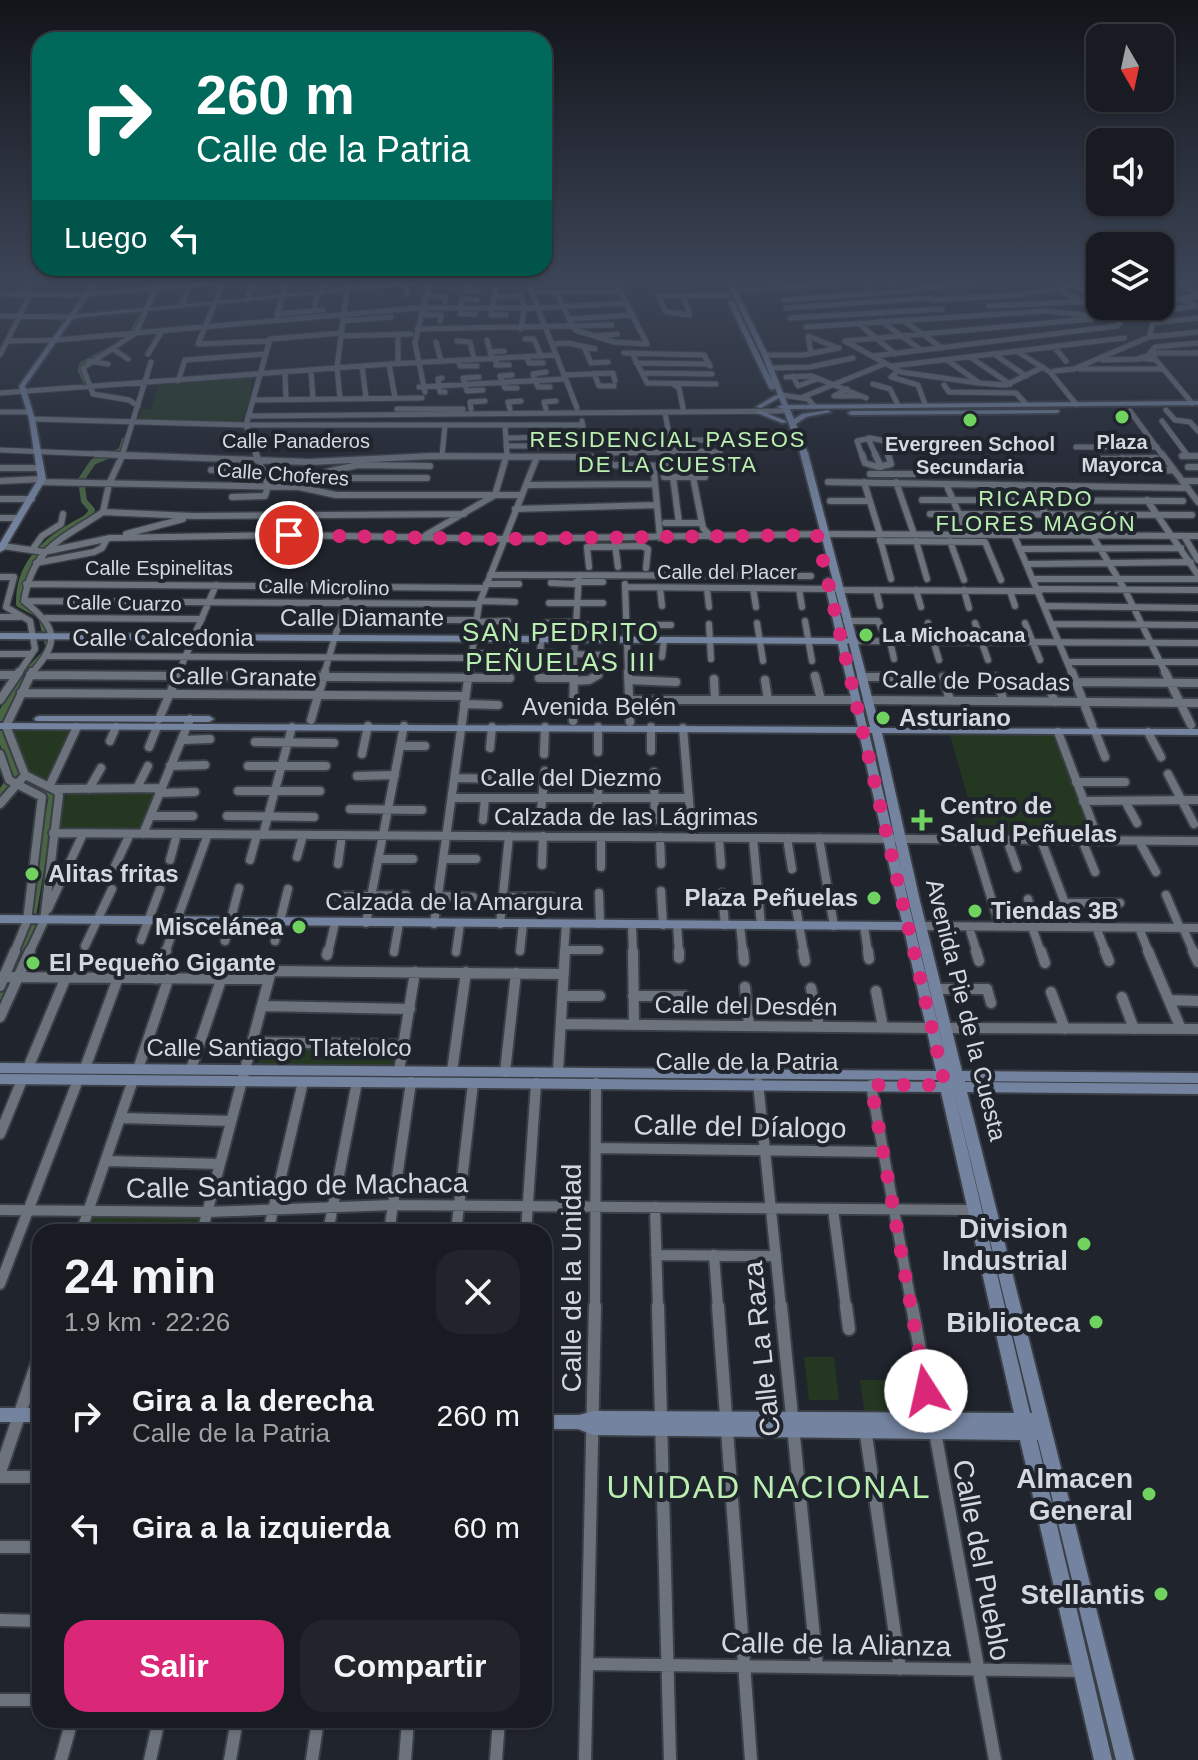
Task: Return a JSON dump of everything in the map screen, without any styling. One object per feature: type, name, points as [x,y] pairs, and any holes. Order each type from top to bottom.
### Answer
[{"type":"main road","points":[[1,548],[4,536],[32,499],[41,481],[41,468],[22,386],[38,365]]},
{"type":"main road","name":"Avenida Pie de la Cuesta","points":[[765,365],[785,409],[803,468],[846,641],[855,700],[886,839],[936,989],[960,1081],[1103,1760]]},
{"type":"main road","name":"Avenida Pie de la Cuesta","points":[[770,365],[779,396]]},
{"type":"main road","points":[[759,409],[779,396]]},
{"type":"main road","points":[[785,409],[855,405],[1191,403]]},
{"type":"main road","points":[[828,412],[810,409],[855,405]]},
{"type":"main road","points":[[759,409],[788,422],[804,415],[828,412]]},
{"type":"main road","points":[[785,409],[828,412],[1133,411],[1167,414],[1198,410]]},
{"type":"main road","name":"Avenida Pie de la Cuesta","points":[[834,589],[846,621],[846,641],[861,677],[874,726],[900,839],[931,1028],[972,1210],[1125,1760]]},
{"type":"main road","name":"Calle Diamante","points":[[0,636],[846,641]]},
{"type":"main road","name":"Avenida Belén","points":[[4,722],[311,720],[492,727],[1196,728]]},
{"type":"main road","name":"Avenida Belén","points":[[188,723],[292,727],[573,721],[861,726]]},
{"type":"main road","name":"Avenida Belén","points":[[4,722],[77,727],[158,723]]},
{"type":"main road","name":"Avenida Belén","points":[[874,726],[1058,732],[1094,728],[1148,732],[1196,728]]},
{"type":"main road","name":"Calzada de la Amargura","points":[[0,919],[914,926]]},
{"type":"main road","name":"Calle Santiago Tlatelolco","points":[[0,1068],[25,1074]]},
{"type":"main road","name":"Calle Santiago Tlatelolco","points":[[136,1074],[191,1069],[303,1082],[536,1083]]},
{"type":"main road","name":"Calle Santiago Tlatelolco","points":[[0,1079],[25,1074],[558,1072]]},
{"type":"main road","name":"Calle de la Patria","points":[[558,1072],[871,1085],[944,1080]]},
{"type":"main road","name":"Calle de la Patria","points":[[960,1081],[1198,1078]]},
{"type":"main road","name":"Calle de la Patria","points":[[536,1083],[944,1080],[1198,1089]]},
{"type":"main road","points":[[0,1415],[32,1415]]},
{"type":"main road","points":[[552,1422],[1033,1427]]},
{"type":"street","points":[[86,365],[83,370],[93,394],[126,400],[138,406]]},
{"type":"street","points":[[103,512],[109,484],[123,454],[150,365]]},
{"type":"street","points":[[178,381],[183,365]]},
{"type":"street","points":[[232,497],[265,496],[268,486],[246,425],[262,365]]},
{"type":"street","points":[[0,393],[374,365]]},
{"type":"street","points":[[389,365],[395,398]]},
{"type":"street","points":[[418,365],[428,425]]},
{"type":"street","points":[[437,365],[436,369],[440,369]]},
{"type":"street","points":[[460,365],[477,366]]},
{"type":"street","points":[[506,437],[585,435],[560,365]]},
{"type":"street","points":[[637,365],[647,383],[716,386],[708,365]]},
{"type":"street","points":[[662,365],[710,369]]},
{"type":"street","points":[[771,368],[819,365]]},
{"type":"street","points":[[779,396],[803,397],[888,365]]},
{"type":"street","points":[[888,365],[898,373],[945,382],[1010,384],[1043,367]]},
{"type":"street","points":[[926,365],[945,382],[949,392],[1016,393],[1026,404]]},
{"type":"street","points":[[954,365],[978,383]]},
{"type":"street","points":[[981,365],[1010,384]]},
{"type":"street","points":[[1010,365],[1026,376]]},
{"type":"street","points":[[1040,365],[1076,404]]},
{"type":"street","points":[[1074,369],[1084,365]]},
{"type":"street","points":[[1157,365],[1191,403]]},
{"type":"street","points":[[362,366],[366,398]]},
{"type":"street","points":[[337,367],[340,399]]},
{"type":"street","points":[[642,373],[710,369]]},
{"type":"street","points":[[1054,371],[1160,369]]},
{"type":"street","points":[[311,370],[313,399]]},
{"type":"street","points":[[285,372],[286,399]]},
{"type":"street","points":[[546,372],[533,374],[539,387],[550,387]]},
{"type":"street","points":[[422,387],[594,373],[613,373],[615,384],[599,386],[594,373]]},
{"type":"street","points":[[898,373],[891,377],[918,385],[925,404]]},
{"type":"street","points":[[512,375],[500,376],[505,388],[517,388]]},
{"type":"street","points":[[479,377],[463,378],[467,391],[483,390]]},
{"type":"street","points":[[789,377],[798,386],[818,378],[848,389],[863,397],[834,396],[848,389]]},
{"type":"street","points":[[442,378],[438,378],[440,392],[445,392]]},
{"type":"street","points":[[672,383],[679,388],[683,408]]},
{"type":"street","points":[[679,388],[686,384]]},
{"type":"street","points":[[873,384],[890,389],[898,405]]},
{"type":"street","points":[[422,387],[427,412]]},
{"type":"street","points":[[803,397],[814,406]]},
{"type":"street","points":[[254,400],[422,398]]},
{"type":"street","points":[[471,409],[470,402],[485,401]]},
{"type":"street","points":[[510,409],[508,402],[521,401]]},
{"type":"street","points":[[546,409],[544,402],[556,401]]},
{"type":"street","points":[[443,411],[444,403],[448,402]]},
{"type":"street","points":[[612,413],[608,410],[657,408]]},
{"type":"street","points":[[283,413],[394,409],[427,412]]},
{"type":"street","points":[[389,414],[396,412],[394,409]]},
{"type":"street","points":[[249,413],[389,414],[463,409],[665,413],[785,409]]},
{"type":"street","points":[[443,411],[749,410]]},
{"type":"street","points":[[1133,411],[1198,502]]},
{"type":"street","points":[[0,412],[132,422],[246,425],[583,425]]},
{"type":"street","points":[[665,413],[670,439]]},
{"type":"street","points":[[1167,414],[1190,422],[1198,431]]},
{"type":"street","points":[[1167,414],[1170,421],[1163,422],[1185,456],[1198,456]]},
{"type":"street","points":[[442,456],[445,425]]},
{"type":"street","points":[[423,536],[495,495],[507,457],[505,425]]},
{"type":"street","points":[[1147,430],[1174,470],[1198,493]]},
{"type":"street","points":[[868,438],[881,467]]},
{"type":"street","points":[[868,438],[884,441],[892,463],[881,467],[865,463],[857,443],[868,438]]},
{"type":"street","points":[[724,467],[717,439],[609,441],[608,465],[724,467],[733,467]]},
{"type":"street","points":[[506,446],[591,446]]},
{"type":"street","points":[[1076,447],[1157,447]]},
{"type":"street","name":"Calle Panaderos","points":[[0,450],[309,462],[432,456],[592,457]]},
{"type":"street","points":[[610,453],[720,452]]},
{"type":"street","points":[[424,495],[432,456]]},
{"type":"street","points":[[434,924],[480,602],[537,457]]},
{"type":"street","points":[[1122,458],[1131,471],[1174,470]]},
{"type":"street","points":[[1088,459],[1156,458]]},
{"type":"street","points":[[326,478],[326,472],[347,465],[430,466]]},
{"type":"street","points":[[864,482],[870,474],[869,465]]},
{"type":"street","points":[[1188,467],[1198,467]]},
{"type":"street","points":[[0,468],[41,468]]},
{"type":"street","points":[[211,470],[263,470]]},
{"type":"street","points":[[79,482],[84,472]]},
{"type":"street","points":[[654,472],[660,538]]},
{"type":"street","points":[[870,474],[914,474]]},
{"type":"street","points":[[664,477],[705,477]]},
{"type":"street","points":[[673,477],[679,523]]},
{"type":"street","points":[[693,477],[702,525],[698,537]]},
{"type":"street","points":[[299,487],[326,478],[427,478]]},
{"type":"street","name":"Calle Choferes","points":[[0,481],[299,487],[336,495],[522,495]]},
{"type":"street","points":[[828,482],[1140,488],[1198,481]]},
{"type":"street","points":[[864,482],[891,579]]},
{"type":"street","points":[[896,482],[927,579]]},
{"type":"street","points":[[527,485],[655,484]]},
{"type":"street","points":[[947,486],[968,535]]},
{"type":"street","points":[[1031,487],[1057,535]]},
{"type":"street","points":[[1140,488],[1181,548],[1194,561]]},
{"type":"street","points":[[0,499],[32,499]]},
{"type":"street","points":[[922,500],[1183,501]]},
{"type":"street","points":[[830,501],[870,501]]},
{"type":"street","points":[[515,509],[657,505]]},
{"type":"street","points":[[1,696],[42,637],[46,618],[24,601],[28,574],[41,552],[103,512],[193,516],[464,514]]},
{"type":"street","points":[[32,550],[42,536],[61,524],[63,514]]},
{"type":"street","points":[[930,514],[1192,515]]},
{"type":"street","points":[[356,526],[358,515]]},
{"type":"street","points":[[1,548],[41,552],[193,516]]},
{"type":"street","points":[[0,518],[19,518]]},
{"type":"street","points":[[665,523],[702,525],[712,537]]},
{"type":"street","points":[[589,567],[587,547],[660,538],[820,534],[915,538],[968,535],[1198,538]]},
{"type":"street","points":[[1014,535],[1040,590],[1105,757]]},
{"type":"street","points":[[1092,535],[1125,590],[1180,703],[1196,728]]},
{"type":"street","points":[[108,538],[423,536],[615,542],[646,548],[646,568]]},
{"type":"street","points":[[36,563],[94,552],[102,548],[108,538]]},
{"type":"street","points":[[933,538],[985,542],[1001,580]]},
{"type":"street","points":[[1035,579],[1198,577],[1186,538]]},
{"type":"street","points":[[950,541],[964,580]]},
{"type":"street","points":[[615,542],[618,567]]},
{"type":"street","points":[[1021,549],[1181,548]]},
{"type":"street","points":[[1028,564],[1194,561]]},
{"type":"street","points":[[490,575],[603,582]]},
{"type":"street","points":[[627,576],[630,722]]},
{"type":"street","points":[[551,583],[627,576],[811,576]]},
{"type":"street","points":[[0,577],[14,577],[6,607],[26,617],[52,648],[30,675],[4,722],[25,775],[59,795],[44,919]]},
{"type":"street","points":[[573,721],[577,580]]},
{"type":"street","name":"Calle Espinelitas","points":[[26,584],[519,584]]},
{"type":"street","points":[[149,747],[216,585]]},
{"type":"street","points":[[311,720],[350,586]]},
{"type":"street","name":"Calle del Placer","points":[[625,587],[1198,590]]},
{"type":"street","points":[[660,588],[662,606]]},
{"type":"street","points":[[753,588],[756,607]]},
{"type":"street","points":[[707,589],[709,607]]},
{"type":"street","points":[[799,589],[802,607]]},
{"type":"street","points":[[876,590],[880,606]]},
{"type":"street","points":[[916,590],[921,607]]},
{"type":"street","points":[[964,590],[969,608]]},
{"type":"street","points":[[1010,591],[1015,606]]},
{"type":"street","name":"Calle Microlino","points":[[24,601],[515,602]]},
{"type":"street","points":[[549,603],[603,603]]},
{"type":"street","points":[[1046,606],[1198,608]]},
{"type":"street","points":[[0,617],[26,617]]},
{"type":"street","name":"Calle Cuarzo","points":[[46,618],[202,619]]},
{"type":"street","points":[[340,620],[508,621]]},
{"type":"street","points":[[805,621],[812,661]]},
{"type":"street","points":[[846,621],[878,621],[882,630]]},
{"type":"street","points":[[545,623],[609,625]]},
{"type":"street","points":[[757,623],[763,661]]},
{"type":"street","points":[[928,623],[939,660]]},
{"type":"street","points":[[975,623],[988,660]]},
{"type":"street","points":[[1025,623],[1040,660]]},
{"type":"street","points":[[709,624],[711,659]]},
{"type":"street","points":[[1053,624],[1198,625]]},
{"type":"street","points":[[626,625],[671,625]]},
{"type":"street","points":[[541,640],[540,656],[553,653]]},
{"type":"street","points":[[662,657],[664,640]]},
{"type":"street","name":"Calle Diamante","points":[[846,641],[1198,643]]},
{"type":"street","points":[[890,641],[894,659]]},
{"type":"street","points":[[0,654],[31,654]]},
{"type":"street","name":"Calle Calcedonia","points":[[47,656],[506,654]]},
{"type":"street","points":[[574,654],[600,655]]},
{"type":"street","points":[[1068,662],[1198,662]]},
{"type":"street","points":[[0,675],[16,675]]},
{"type":"street","points":[[30,675],[510,678]]},
{"type":"street","points":[[539,678],[589,680],[598,675]]},
{"type":"street","points":[[815,676],[821,700]]},
{"type":"street","points":[[861,677],[899,677],[902,685]]},
{"type":"street","points":[[943,677],[950,700]]},
{"type":"street","points":[[995,677],[1004,701]]},
{"type":"street","points":[[1045,678],[1055,702]]},
{"type":"street","points":[[714,679],[715,700]]},
{"type":"street","points":[[629,680],[676,682]]},
{"type":"street","points":[[765,680],[768,700]]},
{"type":"street","points":[[1076,682],[1198,683]]},
{"type":"street","name":"Calle Granate","points":[[21,693],[318,696],[465,700],[498,705]]},
{"type":"street","name":"Calle de Posadas","points":[[630,700],[855,700]]},
{"type":"street","name":"Calle de Posadas","points":[[867,700],[1198,703]]},
{"type":"street","points":[[538,705],[602,705]]},
{"type":"street","points":[[143,834],[188,723]]},
{"type":"street","points":[[362,754],[368,726]]},
{"type":"street","points":[[366,923],[404,726]]},
{"type":"street","points":[[51,788],[77,727]]},
{"type":"street","points":[[110,741],[116,727]]},
{"type":"street","points":[[250,860],[268,817],[292,727]]},
{"type":"street","points":[[490,748],[492,727]]},
{"type":"street","points":[[544,754],[545,727]]},
{"type":"street","points":[[598,727],[598,752]]},
{"type":"street","points":[[651,727],[651,751]]},
{"type":"street","points":[[683,728],[692,837]]},
{"type":"street","points":[[1058,732],[1099,841]]},
{"type":"street","points":[[1148,732],[1161,757]]},
{"type":"street","points":[[182,740],[210,739]]},
{"type":"street","points":[[255,742],[334,743]]},
{"type":"street","points":[[400,746],[425,746]]},
{"type":"street","points":[[0,754],[11,781],[42,797],[27,921],[2,980]]},
{"type":"street","points":[[170,766],[205,765]]},
{"type":"street","points":[[137,788],[148,766]]},
{"type":"street","points":[[248,766],[326,766]]},
{"type":"street","points":[[89,789],[101,768]]},
{"type":"street","points":[[540,820],[545,771]]},
{"type":"street","points":[[597,822],[599,771]]},
{"type":"street","points":[[654,772],[655,820]]},
{"type":"street","points":[[1168,774],[1194,824]]},
{"type":"street","points":[[0,787],[25,775]]},
{"type":"street","points":[[357,776],[395,775]]},
{"type":"street","points":[[456,778],[498,779]]},
{"type":"street","points":[[0,804],[11,781]]},
{"type":"street","points":[[1076,782],[1125,782]]},
{"type":"street","points":[[51,788],[195,792]]},
{"type":"street","points":[[238,791],[320,791]]},
{"type":"street","name":"Calle del Diezmo","points":[[454,798],[689,798]]},
{"type":"street","points":[[483,820],[485,798]]},
{"type":"street","points":[[1083,801],[1198,800]]},
{"type":"street","points":[[1125,801],[1137,823]]},
{"type":"street","points":[[350,809],[422,810]]},
{"type":"street","points":[[151,816],[193,816]]},
{"type":"street","points":[[227,816],[314,817]]},
{"type":"street","name":"Calzada de las Lágrimas","points":[[53,833],[1198,841]]},
{"type":"street","points":[[0,1017],[83,834]]},
{"type":"street","points":[[115,866],[130,834]]},
{"type":"street","points":[[170,860],[177,834]]},
{"type":"street","points":[[156,979],[208,834]]},
{"type":"street","points":[[297,857],[303,835]]},
{"type":"street","points":[[338,864],[342,835]]},
{"type":"street","points":[[500,924],[509,836]]},
{"type":"street","points":[[542,865],[543,836]]},
{"type":"street","points":[[601,837],[601,867]]},
{"type":"street","points":[[660,837],[661,864]]},
{"type":"street","points":[[719,838],[721,865]]},
{"type":"street","points":[[753,838],[761,925]]},
{"type":"street","points":[[787,838],[792,869]]},
{"type":"street","points":[[819,838],[834,926]]},
{"type":"street","points":[[973,839],[1000,927]]},
{"type":"street","points":[[1007,840],[1017,868]]},
{"type":"street","points":[[1041,840],[1074,927]]},
{"type":"street","points":[[1082,840],[1095,872]]},
{"type":"street","points":[[1139,841],[1156,872]]},
{"type":"street","points":[[378,859],[413,859]]},
{"type":"street","points":[[444,859],[476,859]]},
{"type":"street","points":[[225,941],[239,888]]},
{"type":"street","points":[[85,946],[112,889]]},
{"type":"street","points":[[141,940],[160,889]]},
{"type":"street","points":[[275,941],[288,889]]},
{"type":"street","points":[[793,890],[805,961]]},
{"type":"street","points":[[661,891],[663,925]]},
{"type":"street","points":[[599,893],[600,924]]},
{"type":"street","points":[[722,893],[725,925]]},
{"type":"street","points":[[338,896],[406,895]]},
{"type":"street","points":[[1166,895],[1198,962]]},
{"type":"street","points":[[438,896],[473,897]]},
{"type":"street","points":[[503,897],[552,897]]},
{"type":"street","points":[[1028,899],[1045,963]]},
{"type":"street","points":[[1065,903],[1120,903]]},
{"type":"street","points":[[327,955],[335,923]]},
{"type":"street","points":[[394,952],[399,923]]},
{"type":"street","points":[[456,952],[460,924]]},
{"type":"street","points":[[520,951],[523,924]]},
{"type":"street","points":[[558,1072],[566,924]]},
{"type":"street","points":[[632,925],[634,1025]]},
{"type":"street","points":[[677,925],[679,958]]},
{"type":"street","points":[[740,925],[744,961]]},
{"type":"street","points":[[864,926],[869,959]]},
{"type":"street","name":"Calzada de la Amargura","points":[[914,926],[1198,928]]},
{"type":"street","points":[[969,927],[979,961]]},
{"type":"street","points":[[1096,927],[1109,961]]},
{"type":"street","points":[[1139,928],[1181,1029]]},
{"type":"street","points":[[565,950],[599,950]]},
{"type":"street","points":[[2,980],[20,977],[221,980],[270,975],[415,972],[564,974]]},
{"type":"street","points":[[399,1071],[415,972]]},
{"type":"street","points":[[452,1071],[466,972]]},
{"type":"street","points":[[505,1072],[516,973]]},
{"type":"street","points":[[204,1224],[270,975]]},
{"type":"street","points":[[0,1134],[66,977]]},
{"type":"street","points":[[0,1284],[118,978]]},
{"type":"street","points":[[84,1224],[168,980]]},
{"type":"street","points":[[191,1069],[221,980]]},
{"type":"street","points":[[745,987],[749,1025]]},
{"type":"street","points":[[811,988],[819,1026]]},
{"type":"street","points":[[936,989],[987,989],[991,1003]]},
{"type":"street","points":[[876,991],[883,1027]]},
{"type":"street","points":[[1051,992],[1065,1029]]},
{"type":"street","points":[[563,996],[600,996]]},
{"type":"street","points":[[633,996],[685,996]]},
{"type":"street","points":[[1122,997],[1134,1029]]},
{"type":"street","points":[[1169,1000],[1198,1001]]},
{"type":"street","points":[[263,1006],[410,1009]]},
{"type":"street","name":"Calle del Desdén","points":[[561,1024],[931,1028]]},
{"type":"street","points":[[946,1028],[1198,1029]]},
{"type":"street","points":[[254,1042],[405,1045]]},
{"type":"street","name":"Calle La Raza","points":[[758,1079],[817,1667]]},
{"type":"street","points":[[270,1224],[303,1082]]},
{"type":"street","points":[[330,1224],[357,1082]]},
{"type":"street","points":[[390,1224],[411,1082]]},
{"type":"street","points":[[457,1224],[473,1083]]},
{"type":"street","points":[[527,1224],[536,1083]]},
{"type":"street","name":"Calle de la Unidad","points":[[585,1760],[589,1664],[589,1423],[596,1083]]},
{"type":"street","name":"Calle del Pueblo","points":[[871,1085],[995,1760]]},
{"type":"street","points":[[121,1118],[231,1121]]},
{"type":"street","name":"Calle del Díalogo","points":[[596,1148],[883,1152]]},
{"type":"street","points":[[107,1161],[220,1164]]},
{"type":"street","name":"Calle Santiago de Machaca","points":[[0,1210],[207,1212],[393,1205],[972,1210]]},
{"type":"street","points":[[655,1207],[670,1760]]},
{"type":"street","points":[[833,1209],[849,1329]]},
{"type":"street","points":[[656,1255],[776,1256]]},
{"type":"street","points":[[714,1255],[751,1760]]},
{"type":"street","points":[[32,1377],[0,1475],[32,1477]]},
{"type":"street","points":[[865,1425],[900,1669]]},
{"type":"street","points":[[0,1547],[32,1547]]},
{"type":"street","points":[[0,1620],[32,1621]]},
{"type":"street","name":"Calle de la Alianza","points":[[589,1664],[1082,1671]]},
{"type":"street","points":[[0,1700],[32,1700]]},
{"type":"street","points":[[61,1760],[70,1728]]},
{"type":"street","points":[[150,1760],[157,1728]]},
{"type":"street","points":[[230,1760],[236,1728]]},
{"type":"street","points":[[312,1760],[317,1728]]},
{"type":"street","points":[[405,1760],[407,1728]]},
{"type":"street","points":[[496,1760],[498,1728]]},
{"type":"green space","points":[[252,376],[250,399],[241,423],[138,421],[141,409],[151,409],[159,384]]},
{"type":"green space","points":[[11,728],[74,729],[48,784],[26,774]]},
{"type":"green space","points":[[950,734],[1057,735],[1095,835],[978,834]]},
{"type":"green space","points":[[162,790],[144,833],[54,832],[68,791]]},
{"type":"green space","points":[[261,1045],[404,1045],[397,1068],[258,1066]]},
{"type":"green space","points":[[93,1214],[202,1216],[200,1224],[89,1224]]},
{"type":"green space","points":[[804,1357],[834,1357],[839,1400],[809,1400]]},
{"type":"green space","points":[[860,1380],[921,1380],[927,1414],[865,1414]]},
{"type":"waterway","points":[[82,365],[80,370],[88,387]]},
{"type":"waterway","points":[[108,456],[121,450],[124,440]]},
{"type":"waterway","points":[[25,674],[49,649],[41,616],[19,604],[27,567],[51,540],[90,513],[92,510],[84,501],[81,480],[93,462],[112,454]]},
{"type":"waterway","points":[[0,717],[26,672]]},
{"type":"waterway","points":[[0,733],[15,774]]},
{"type":"waterway","points":[[19,778],[53,795],[32,916]]},
{"type":"waterway","points":[[0,795],[9,782]]},
{"type":"waterway","points":[[22,953],[34,923]]},
{"type":"waterway","points":[[13,975],[23,951]]},
{"type":"waterway","points":[[0,1003],[10,982]]},
{"type":"place","name":"Plaza Mayorca","points":[[1122,417]]},
{"type":"place","name":"Evergreen School Secundaria","points":[[970,420]]},
{"type":"place","name":"La Michoacana","points":[[866,635]]},
{"type":"place","name":"Asturiano","points":[[883,718]]},
{"type":"place","name":"Centro de Salud Peñuelas","points":[[922,820]]},
{"type":"place","name":"Alitas fritas","points":[[32,874]]},
{"type":"place","name":"Plaza Peñuelas","points":[[874,898]]},
{"type":"place","name":"Tiendas 3B","points":[[975,911]]},
{"type":"place","name":"Miscelánea","points":[[299,927]]},
{"type":"place","name":"El Pequeño Gigante","points":[[33,963]]},
{"type":"place","name":"Division Industrial","points":[[1084,1244]]},
{"type":"place","name":"Biblioteca","points":[[1096,1322]]},
{"type":"place","name":"Almacen General","points":[[1149,1494]]},
{"type":"place","name":"Stellantis","points":[[1161,1594]]},
{"type":"district","name":"RESIDENCIAL PASEOS DE LA CUESTA","points":[[668,452]]},
{"type":"district","name":"RICARDO FLORES MAGÓN","points":[[1036,510]]},
{"type":"district","name":"SAN PEDRITO PEÑUELAS III","points":[[561,647]]},
{"type":"district","name":"UNIDAD NACIONAL","points":[[769,1487]]},
{"type":"route","points":[[289,535],[575,539],[817,535],[945,1085],[871,1085],[926,1391]]}]
